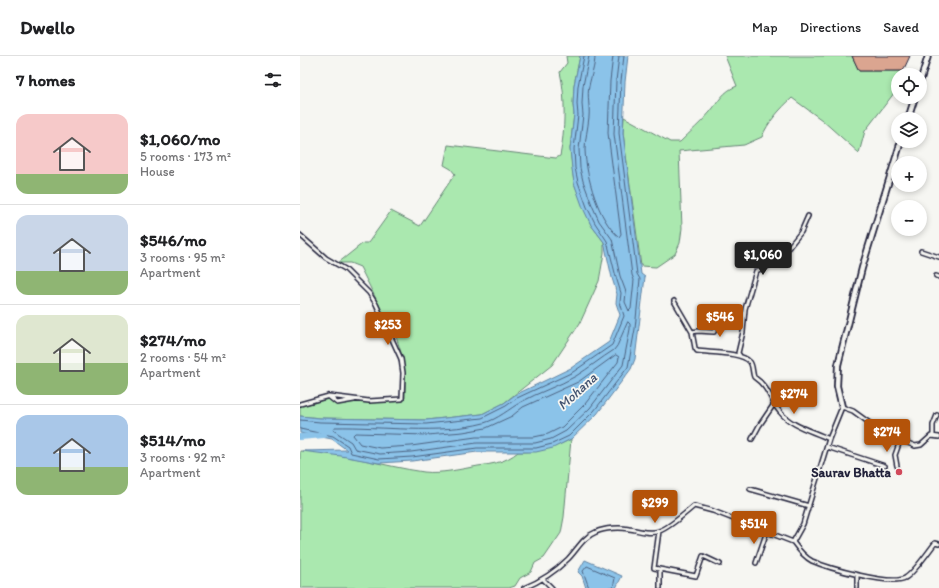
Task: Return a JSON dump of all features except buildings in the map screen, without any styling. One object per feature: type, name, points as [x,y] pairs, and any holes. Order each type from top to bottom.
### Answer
[{"type":"main road","points":[[924,68],[928,56]]},
{"type":"main road","points":[[842,407],[837,386],[838,365],[862,268],[899,148]]},
{"type":"street","points":[[740,356],[738,353],[743,332],[745,309],[756,271],[777,262],[801,232],[808,216]]},
{"type":"street","points":[[300,235],[326,258],[345,269],[369,293],[376,304],[401,359],[403,373],[402,399],[369,401],[328,396],[300,404]]},
{"type":"street","points":[[922,251],[939,257]]},
{"type":"street","points":[[674,301],[692,332],[694,348],[697,351],[717,352],[748,359],[752,364],[754,377],[765,386],[780,413],[792,423],[830,439]]},
{"type":"street","points":[[692,332],[714,332],[720,311]]},
{"type":"street","points":[[328,396],[337,403],[354,400]]},
{"type":"street","points":[[752,439],[774,404]]},
{"type":"street","points":[[793,542],[803,524],[827,447],[842,407],[853,411],[882,432],[900,441],[915,446],[921,445],[926,439],[933,436],[939,437]]},
{"type":"street","points":[[933,436],[933,425],[937,415]]},
{"type":"street","points":[[897,466],[895,455],[900,441]]},
{"type":"street","points":[[827,447],[885,466]]},
{"type":"street","points":[[750,489],[809,506]]},
{"type":"street","points":[[524,588],[543,579],[568,559],[587,536],[597,531],[619,528],[630,528],[641,532],[659,531],[694,506],[713,511],[793,542],[800,552],[811,560],[857,575],[895,581],[905,578],[939,539]]},
{"type":"street","points":[[659,531],[654,568],[696,576],[703,556],[720,564]]},
{"type":"street","points":[[756,563],[767,531]]},
{"type":"street","points":[[935,543],[939,544]]},
{"type":"street","points":[[660,570],[660,588]]},
{"type":"street","points":[[857,575],[857,588]]},
{"type":"street","points":[[543,579],[552,588]]},
{"type":"green space","points":[[566,56],[580,56],[574,85],[574,114],[570,149],[574,183],[591,225],[604,242],[604,253],[599,281],[580,323],[552,365],[504,403],[482,414],[426,420],[320,418],[300,416],[300,406],[328,399],[338,404],[355,401],[402,400],[405,398],[403,359],[395,333],[385,317],[360,267],[350,263],[338,263],[363,243],[368,243],[391,211],[420,226],[455,174],[451,169],[444,165],[448,145],[556,158],[560,156],[564,114],[560,72],[567,63]]},
{"type":"green space","points":[[725,56],[852,56],[859,71],[891,71],[891,97],[865,131],[859,153],[822,120],[792,98],[771,121],[762,137],[744,145],[679,151],[682,228],[680,243],[675,254],[656,267],[641,266],[623,133],[624,117],[670,142],[680,142],[707,116],[728,91],[737,86]]},
{"type":"green space","points":[[571,439],[564,517],[561,533],[544,558],[535,563],[531,572],[520,578],[515,586],[509,588],[300,588],[300,451],[331,454],[424,472],[437,472],[494,463],[509,458],[518,452],[546,449]]},
{"type":"water","points":[[580,56],[628,56],[625,82],[623,133],[641,274],[645,277],[635,359],[631,369],[597,414],[571,439],[553,448],[536,452],[477,452],[412,461],[379,463],[302,451],[347,450],[332,439],[300,433],[300,416],[320,418],[426,420],[482,414],[504,403],[515,395],[571,368],[609,342],[620,315],[616,303],[617,294],[604,242],[591,225],[583,208],[574,183],[572,169],[570,149],[574,114],[574,85]]},
{"type":"water","points":[[585,560],[622,576],[616,588],[586,588],[582,576],[578,572]]},
{"type":"waterway","name":"Mohana","points":[[300,437],[324,435]]},
{"type":"place","name":"Saurav Bhatta","points":[[899,472]]}]
